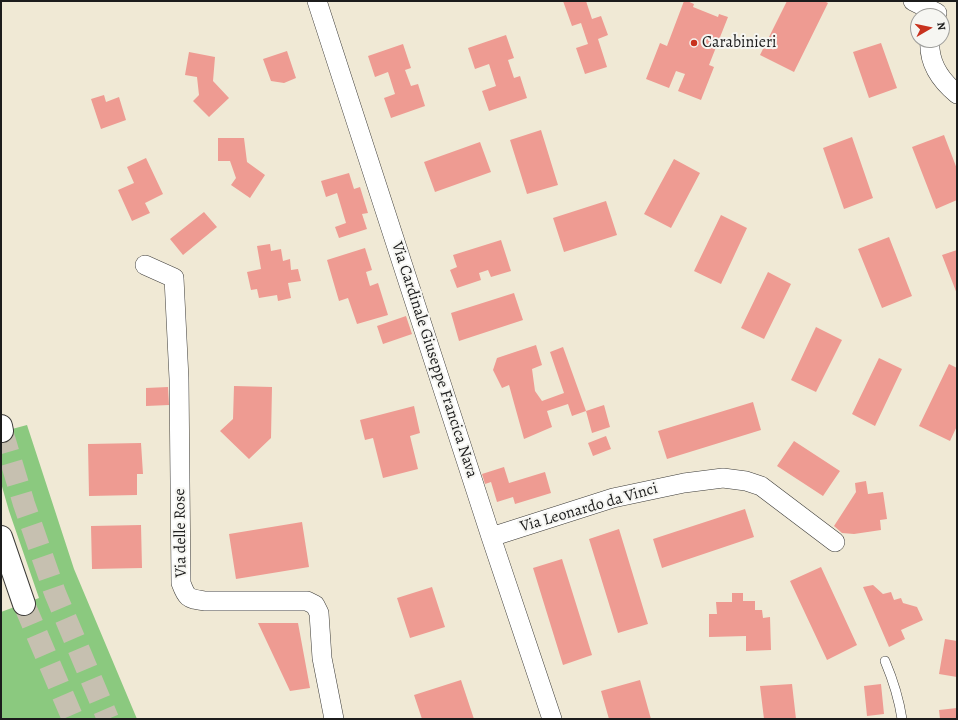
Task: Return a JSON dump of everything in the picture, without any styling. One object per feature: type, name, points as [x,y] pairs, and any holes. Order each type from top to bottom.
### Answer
[{"type":"highway","points":[[1,538],[24,604]]},
{"type":"street","name":"Via Cardinale Giuseppe Francica Nava","points":[[317,1],[491,537],[552,719]]},
{"type":"street","points":[[913,1],[934,8]]},
{"type":"street","points":[[931,48],[932,58],[937,73],[947,86],[957,94]]},
{"type":"street","name":"Via delle Rose","points":[[146,265],[174,278],[179,379],[181,583],[185,593],[190,598],[204,601],[308,601],[315,605],[319,613],[322,658],[334,719]]},
{"type":"street","name":"Via Leonardo da Vinci","points":[[491,537],[613,498],[684,483],[723,478],[746,481],[761,486],[835,542]]},
{"type":"lane","points":[[885,662],[900,705],[902,719]]},
{"type":"green space","points":[[27,425],[74,569],[137,719],[1,719],[1,612],[39,598],[1,483],[1,432]]},
{"type":"building","points":[[563,1],[586,1],[592,19],[601,16],[608,35],[598,39],[607,67],[585,74],[576,48],[588,44],[581,23],[572,26]]},
{"type":"building","points":[[684,1],[694,4],[693,7],[718,17],[719,14],[728,17],[709,65],[714,67],[701,100],[678,91],[685,74],[676,71],[669,88],[646,79],[660,43],[667,46]]},
{"type":"building","points":[[787,1],[824,1],[828,3],[794,72],[760,55]]},
{"type":"building","points":[[506,35],[514,58],[508,60],[514,78],[520,76],[527,98],[489,111],[482,91],[496,86],[489,64],[475,69],[468,48]]},
{"type":"building","points":[[881,43],[897,88],[869,98],[853,52]]},
{"type":"building","points":[[403,44],[411,68],[405,70],[411,86],[418,84],[425,106],[391,118],[384,98],[395,94],[388,72],[375,77],[368,56]]},
{"type":"building","points":[[287,51],[296,78],[284,83],[271,81],[263,59]]},
{"type":"building","points":[[189,52],[215,57],[213,81],[229,98],[209,117],[193,101],[199,95],[197,77],[185,75]]},
{"type":"building","points":[[104,95],[106,102],[119,97],[126,120],[101,129],[91,99]]},
{"type":"building","points":[[541,130],[558,185],[527,194],[510,140]]},
{"type":"building","points":[[944,135],[957,169],[957,200],[936,209],[912,147]]},
{"type":"building","points":[[852,137],[873,198],[844,209],[823,148]]},
{"type":"building","points":[[218,138],[244,138],[247,162],[265,175],[250,198],[231,185],[236,178],[230,161],[218,161]]},
{"type":"building","points":[[480,142],[491,172],[435,192],[424,162]]},
{"type":"building","points":[[146,158],[163,194],[145,203],[150,213],[132,221],[118,190],[134,183],[127,167]]},
{"type":"building","points":[[674,159],[700,173],[671,228],[644,214]]},
{"type":"building","points":[[349,173],[354,189],[360,187],[368,213],[362,214],[367,229],[339,238],[335,227],[346,223],[337,193],[326,197],[321,181]]},
{"type":"building","points":[[606,201],[617,235],[564,252],[553,218]]},
{"type":"building","points":[[204,212],[217,227],[183,255],[170,239]]},
{"type":"building","points":[[721,215],[747,228],[721,284],[694,271]]},
{"type":"building","points":[[889,237],[912,296],[882,308],[858,249]]},
{"type":"building","points":[[501,240],[511,271],[491,277],[488,270],[479,273],[481,280],[457,288],[450,270],[457,267],[453,255]]},
{"type":"building","points":[[270,244],[271,251],[281,249],[283,261],[290,259],[291,270],[298,269],[301,281],[288,283],[291,298],[278,301],[277,295],[259,298],[257,289],[251,290],[247,272],[261,269],[257,246]]},
{"type":"building","points":[[365,248],[372,270],[366,272],[370,286],[378,283],[388,315],[357,324],[348,298],[339,301],[327,260]]},
{"type":"building","points":[[957,250],[957,294],[942,255]]},
{"type":"building","points":[[768,272],[791,284],[764,339],[741,328]]},
{"type":"building","points":[[514,293],[523,320],[459,341],[451,313]]},
{"type":"building","points":[[406,316],[412,334],[383,344],[377,326]]},
{"type":"building","points":[[816,327],[842,340],[816,392],[791,380]]},
{"type":"building","points":[[536,345],[542,365],[532,369],[535,391],[542,401],[564,393],[550,352],[563,347],[586,411],[572,416],[568,404],[547,411],[552,427],[524,439],[509,385],[502,388],[493,370],[497,358]]},
{"type":"building","points":[[879,358],[902,369],[875,426],[852,414]]},
{"type":"building","points":[[949,364],[957,368],[957,426],[950,441],[919,426]]},
{"type":"building","points":[[234,386],[272,387],[271,438],[249,459],[220,431],[233,419]]},
{"type":"building","points":[[168,387],[169,405],[146,406],[146,388]]},
{"type":"building","points":[[753,402],[761,430],[667,459],[658,431]]},
{"type":"building","points":[[604,405],[610,427],[592,433],[586,411]]},
{"type":"building","points":[[414,406],[420,433],[410,436],[418,469],[383,478],[373,438],[365,440],[360,420]]},
{"type":"building","points":[[606,436],[611,449],[593,456],[588,443]]},
{"type":"building","points":[[794,441],[840,471],[823,496],[777,466]]},
{"type":"building","points":[[141,443],[143,474],[137,474],[137,495],[89,496],[88,444]]},
{"type":"building","points":[[504,467],[509,483],[545,472],[551,493],[515,504],[513,497],[497,502],[491,482],[485,484],[482,474]]},
{"type":"building","points":[[866,481],[868,494],[883,492],[887,519],[880,520],[881,530],[854,534],[842,533],[834,526],[856,492],[855,483]]},
{"type":"building","points":[[745,509],[754,537],[662,568],[653,539]]},
{"type":"building","points":[[302,522],[309,567],[236,579],[229,534]]},
{"type":"building","points":[[141,525],[142,568],[92,569],[91,526]]},
{"type":"building","points":[[619,529],[648,624],[618,633],[589,539]]},
{"type":"building","points":[[562,559],[592,655],[563,665],[533,568]]},
{"type":"building","points":[[821,567],[857,645],[827,660],[790,581]]},
{"type":"building","points":[[873,585],[883,594],[891,592],[894,600],[901,598],[903,603],[917,607],[923,620],[901,630],[905,639],[889,647],[863,587]]},
{"type":"building","points":[[432,587],[445,627],[410,638],[397,598]]},
{"type":"building","points":[[732,593],[743,593],[743,601],[755,601],[755,610],[762,610],[763,618],[770,617],[771,650],[746,651],[746,636],[709,637],[709,614],[717,614],[716,602],[732,602]]},
{"type":"building","points":[[258,623],[298,623],[310,688],[290,691]]},
{"type":"building","points":[[945,639],[957,641],[957,677],[939,674]]},
{"type":"building","points":[[461,680],[474,719],[422,719],[414,695]]},
{"type":"building","points":[[640,680],[651,719],[609,719],[601,691]]},
{"type":"building","points":[[792,684],[796,719],[764,719],[760,686]]},
{"type":"building","points":[[881,684],[884,714],[867,716],[864,686]]},
{"type":"building","points":[[957,708],[957,719],[940,719],[939,710]]},
{"type":"tunnel","points":[[2,431],[24,504],[55,593],[108,719]]},
{"type":"tunnel","points":[[24,604],[73,719]]},
{"type":"place","name":"Carabinieri","points":[[694,43]]}]
